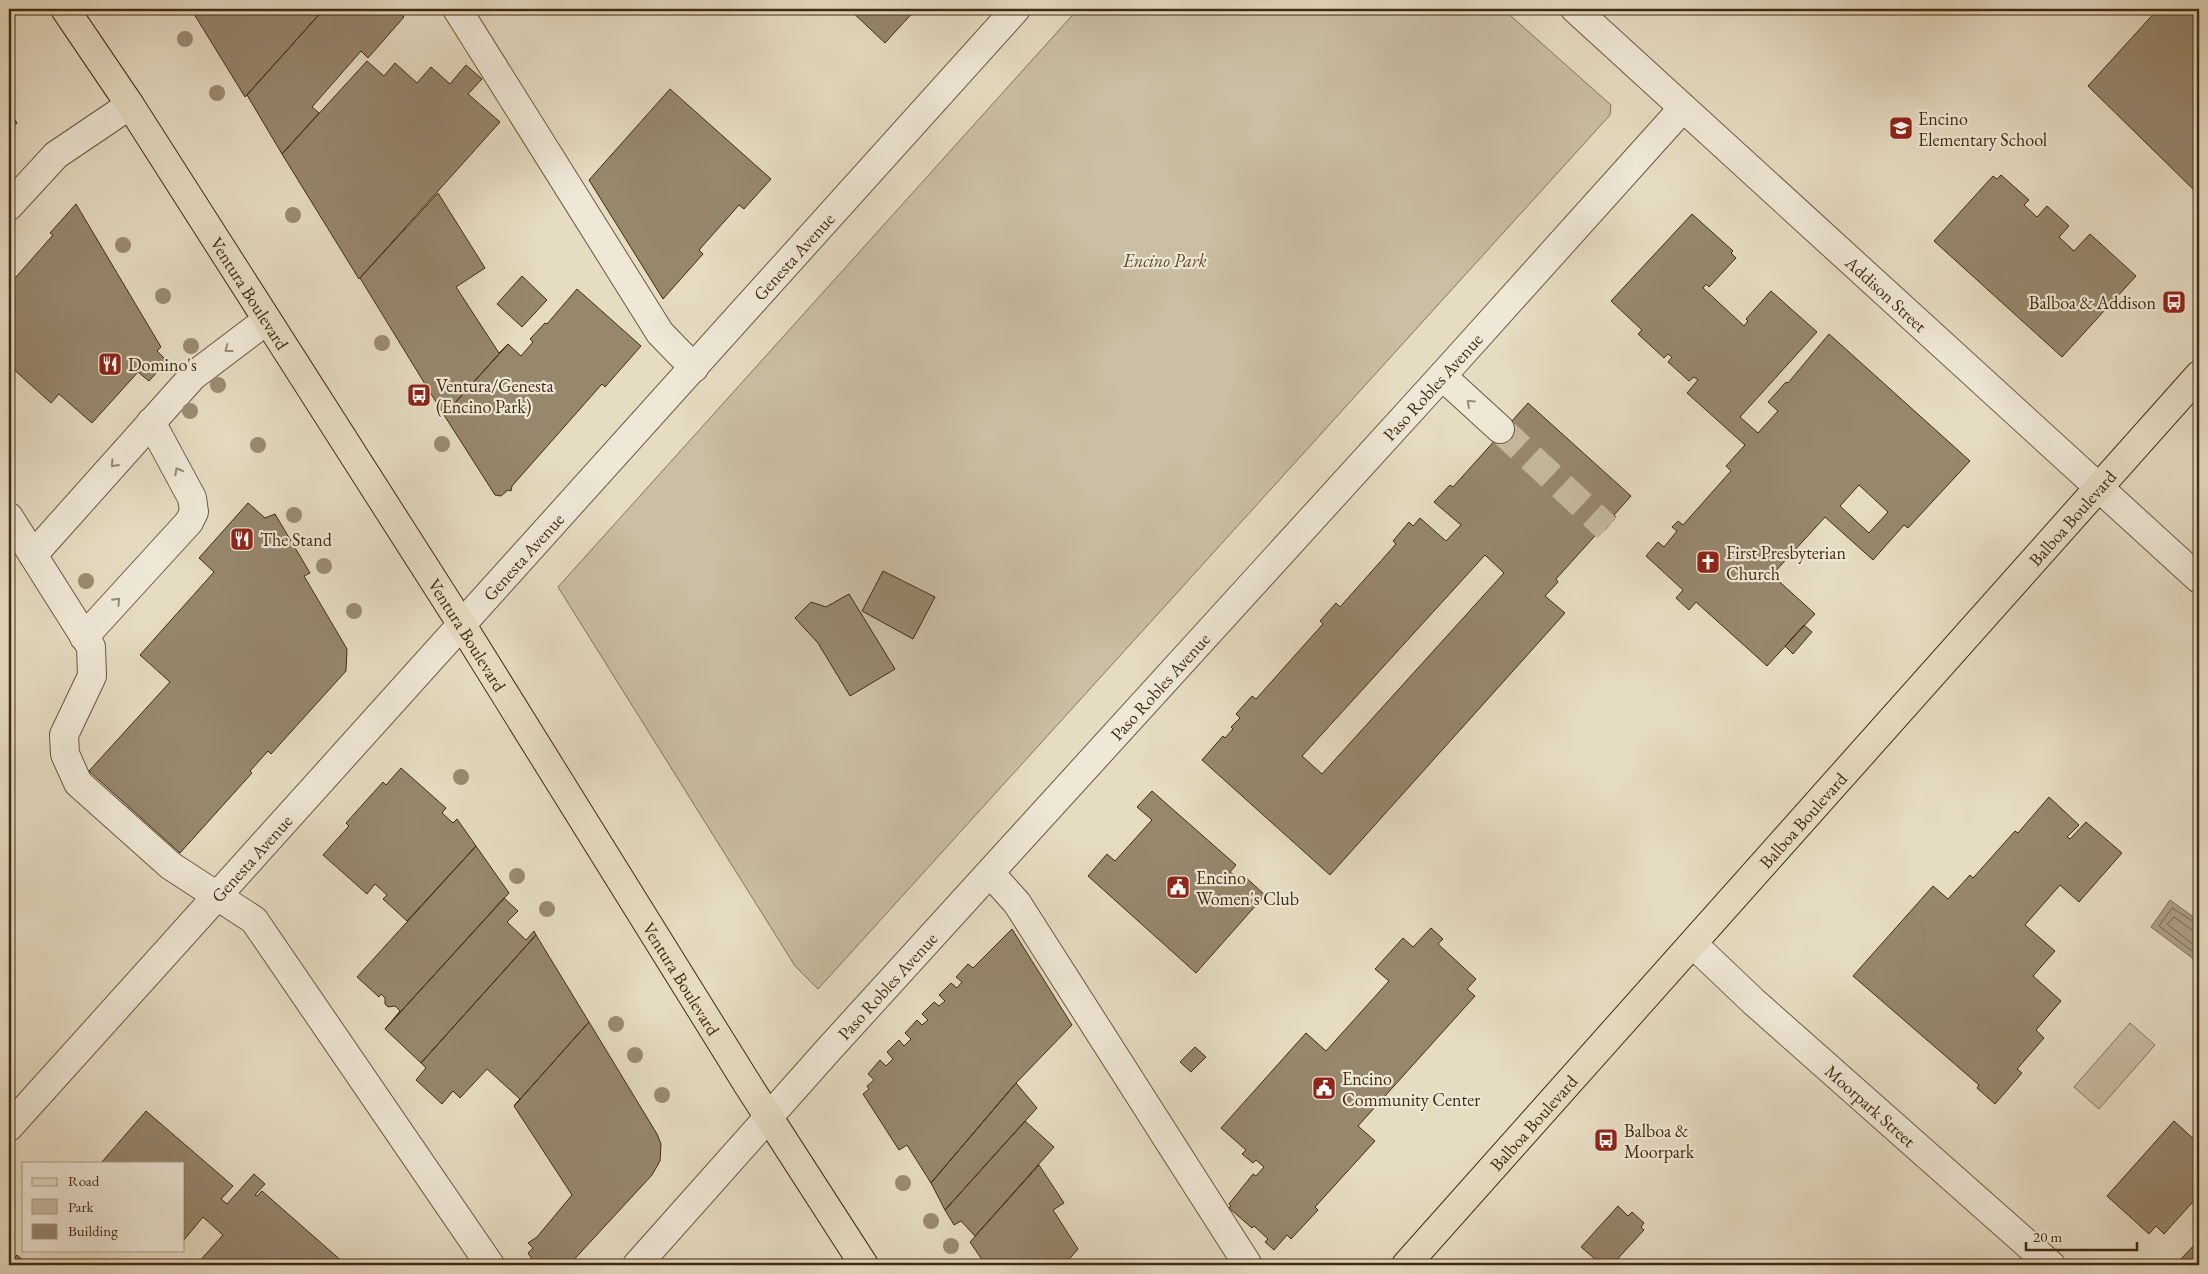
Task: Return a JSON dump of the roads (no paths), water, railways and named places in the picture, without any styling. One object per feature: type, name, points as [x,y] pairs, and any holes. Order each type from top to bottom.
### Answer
[{"type":"main road","name":"Ventura Boulevard","points":[[65,9],[130,105],[462,625],[769,1118],[864,1265]]},
{"type":"main road","name":"Balboa Boulevard","points":[[1406,1265],[2199,375]]},
{"type":"street","points":[[457,9],[660,332],[694,368]]},
{"type":"street","name":"Genesta Avenue","points":[[9,1127],[1016,9]]},
{"type":"street","name":"Addison Street","points":[[1575,9],[2098,488],[2199,578]]},
{"type":"street","points":[[9,206],[56,154],[130,105]]},
{"type":"street","name":"Paso Robles Avenue","points":[[637,1265],[830,1048],[1442,376],[1683,108]]},
{"type":"street","points":[[33,555],[193,376],[267,320]]},
{"type":"street","points":[[1442,376],[1500,429]]},
{"type":"street","points":[[84,637],[190,522],[194,512],[192,498],[151,422]]},
{"type":"street","points":[[9,517],[91,648],[92,676],[64,735],[65,754],[78,783],[171,866],[217,894],[254,920],[490,1265]]},
{"type":"street","points":[[990,874],[1018,903],[1248,1265]]},
{"type":"street","name":"Moorpark Street","points":[[1693,944],[1761,1009],[2052,1265]]},
{"type":"water","points":[[2170,900],[2199,921],[2199,963],[2151,927]]},
{"type":"tunnel","points":[[1500,429],[1607,528]]},
{"type":"place","name":"Encino Elementary School","points":[[1901,128]]},
{"type":"place","name":"Balboa & Addison","points":[[2174,302]]},
{"type":"place","name":"Domino's","points":[[110,364]]},
{"type":"place","name":"Ventura/Genesta (Encino Park)","points":[[419,395]]},
{"type":"place","name":"The Stand","points":[[242,539]]},
{"type":"place","name":"First Presbyterian Church","points":[[1708,562]]},
{"type":"place","name":"Encino Women's Club","points":[[1178,887]]},
{"type":"place","name":"Encino Community Center","points":[[1324,1088]]},
{"type":"place","name":"Balboa & Moorpark","points":[[1606,1140]]},
{"type":"park label","name":"Encino Park","points":[[1165,260]]}]
